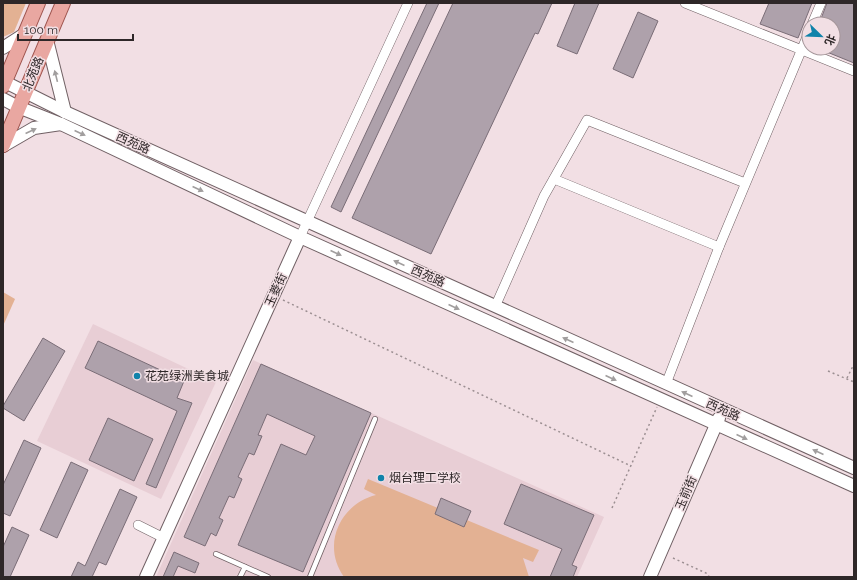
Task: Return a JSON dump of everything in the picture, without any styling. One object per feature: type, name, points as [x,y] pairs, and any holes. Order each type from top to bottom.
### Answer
[{"type":"main road","name":"北苑路","points":[[4,83],[38,3]]},
{"type":"main road","name":"北苑路","points":[[3,145],[63,3]]},
{"type":"main road","points":[[3,48],[26,33]]},
{"type":"main road","points":[[47,40],[66,112]]},
{"type":"main road","name":"西苑路","points":[[4,83],[26,91],[66,112],[307,222],[722,410],[854,468]]},
{"type":"main road","name":"西苑路","points":[[3,99],[18,107],[61,124],[300,237],[854,486]]},
{"type":"main road","points":[[3,145],[34,128],[61,124]]},
{"type":"main road","name":"玉菱街","points":[[146,577],[300,237]]},
{"type":"main road","name":"玉前街","points":[[650,577],[722,410]]},
{"type":"street","name":"玉菱街","points":[[300,237],[408,3]]},
{"type":"street","points":[[684,3],[801,50]]},
{"type":"street","points":[[815,16],[821,3]]},
{"type":"street","points":[[666,384],[745,183],[801,52]]},
{"type":"street","points":[[817,56],[854,71]]},
{"type":"street","points":[[495,307],[544,196],[565,155],[587,120],[745,183]]},
{"type":"street","points":[[554,179],[719,247]]},
{"type":"street","points":[[138,525],[164,538]]},
{"type":"lane","points":[[310,577],[375,419]]},
{"type":"lane","points":[[216,554],[268,577]]},
{"type":"lane","points":[[240,577],[245,567]]},
{"type":"path","points":[[274,296],[631,466]]},
{"type":"path","points":[[847,378],[854,364]]},
{"type":"path","points":[[828,371],[854,382]]},
{"type":"path","points":[[612,508],[660,400]]},
{"type":"path","points":[[673,558],[708,574],[710,577]]},
{"type":"shaded area","points":[[3,3],[26,3],[14,32],[3,37]]},
{"type":"shaded area","points":[[3,292],[15,299],[3,326]]},
{"type":"shaded area","points":[[93,324],[216,382],[161,499],[37,441]]},
{"type":"shaded area","name":"烟台理工学校","points":[[253,360],[604,517],[577,577],[156,577]]},
{"type":"shaded area","points":[[368,479],[539,550],[533,562],[523,558],[529,577],[344,577],[337,565],[334,552],[335,539],[338,527],[344,516],[363,500],[376,495],[364,489]]},
{"type":"building","points":[[427,3],[439,3],[341,212],[331,207]]},
{"type":"building","points":[[453,3],[552,3],[538,34],[535,33],[431,254],[352,218]]},
{"type":"building","points":[[575,3],[599,3],[577,54],[557,46]]},
{"type":"building","points":[[769,3],[812,3],[807,16],[801,16],[801,30],[798,38],[760,24]]},
{"type":"building","points":[[827,3],[854,3],[854,63],[837,56],[841,56],[841,16],[822,16]]},
{"type":"building","points":[[638,12],[658,21],[633,78],[613,69]]},
{"type":"building","points":[[43,338],[65,351],[24,421],[3,408],[3,406]]},
{"type":"building","points":[[98,341],[184,381],[177,398],[192,403],[156,488],[146,484],[177,411],[85,368]]},
{"type":"building","points":[[261,364],[371,413],[303,572],[238,545],[281,444],[306,455],[315,436],[267,414],[258,435],[262,436],[254,455],[249,453],[238,477],[242,479],[234,498],[229,496],[219,518],[223,520],[216,536],[211,533],[205,546],[184,537]]},
{"type":"building","points":[[108,418],[153,439],[134,481],[89,460]]},
{"type":"building","points":[[24,440],[41,448],[10,516],[3,513],[3,485]]},
{"type":"building","points":[[71,462],[88,470],[57,538],[40,530]]},
{"type":"building","points":[[521,484],[594,515],[572,565],[577,567],[573,577],[550,577],[562,549],[504,524]]},
{"type":"building","points":[[120,489],[137,497],[106,565],[99,562],[92,577],[71,577],[78,562],[85,566]]},
{"type":"building","points":[[441,498],[471,511],[464,527],[435,514]]},
{"type":"building","points":[[12,527],[29,535],[10,577],[3,577],[3,547]]},
{"type":"building","points":[[174,552],[199,563],[195,573],[178,566],[173,577],[163,577]]},
{"type":"place","name":"花苑绿洲美食城","points":[[137,376]]},
{"type":"place","name":"烟台理工学校","points":[[381,478]]}]
